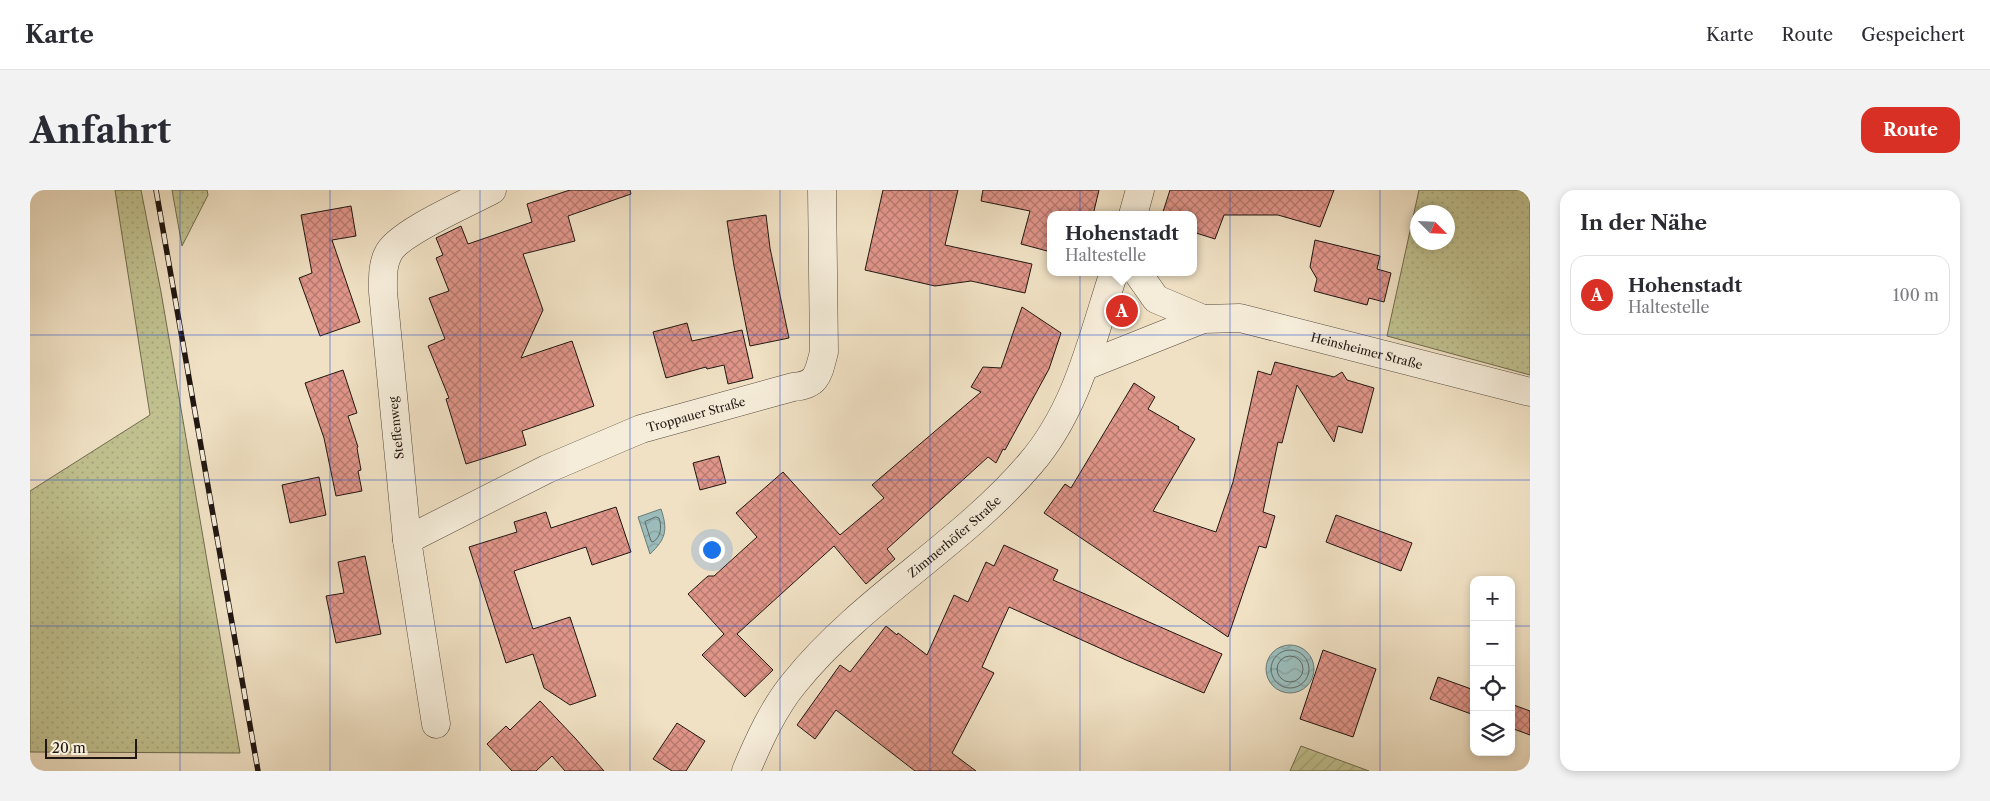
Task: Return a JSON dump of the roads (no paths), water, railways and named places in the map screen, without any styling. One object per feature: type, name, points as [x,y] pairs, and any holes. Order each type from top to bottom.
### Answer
[{"type":"street","name":"Steffenweg","points":[[436,724],[407,540],[383,292],[383,271],[388,252],[405,236],[492,190]]},
{"type":"street","name":"Troppauer Straße","points":[[407,540],[547,469],[641,428],[793,387],[807,386],[817,376],[824,352],[822,190]]},
{"type":"street","points":[[1134,211],[1140,190]]},
{"type":"street","name":"Zimmerhöfer Straße","points":[[746,771],[770,720],[794,682],[837,636],[980,516],[1031,464],[1059,426],[1085,366],[1113,276]]},
{"type":"street","name":"Heinsheimer Straße","points":[[1140,276],[1156,299],[1203,320]]},
{"type":"street","name":"Heinsheimer Straße","points":[[1085,366],[1203,320],[1240,318],[1530,392]]},
{"type":"water","points":[[661,509],[665,529],[664,534],[659,544],[650,554],[638,517]]},
{"type":"water","points":[[1285,645],[1295,645],[1307,652],[1314,664],[1314,674],[1307,686],[1295,693],[1285,693],[1277,689],[1270,682],[1266,674],[1266,664],[1270,656],[1277,649]]},
{"type":"railway","points":[[156,190],[258,771]]},
{"type":"place","name":"Hohenstadt","points":[[1122,311]]}]
